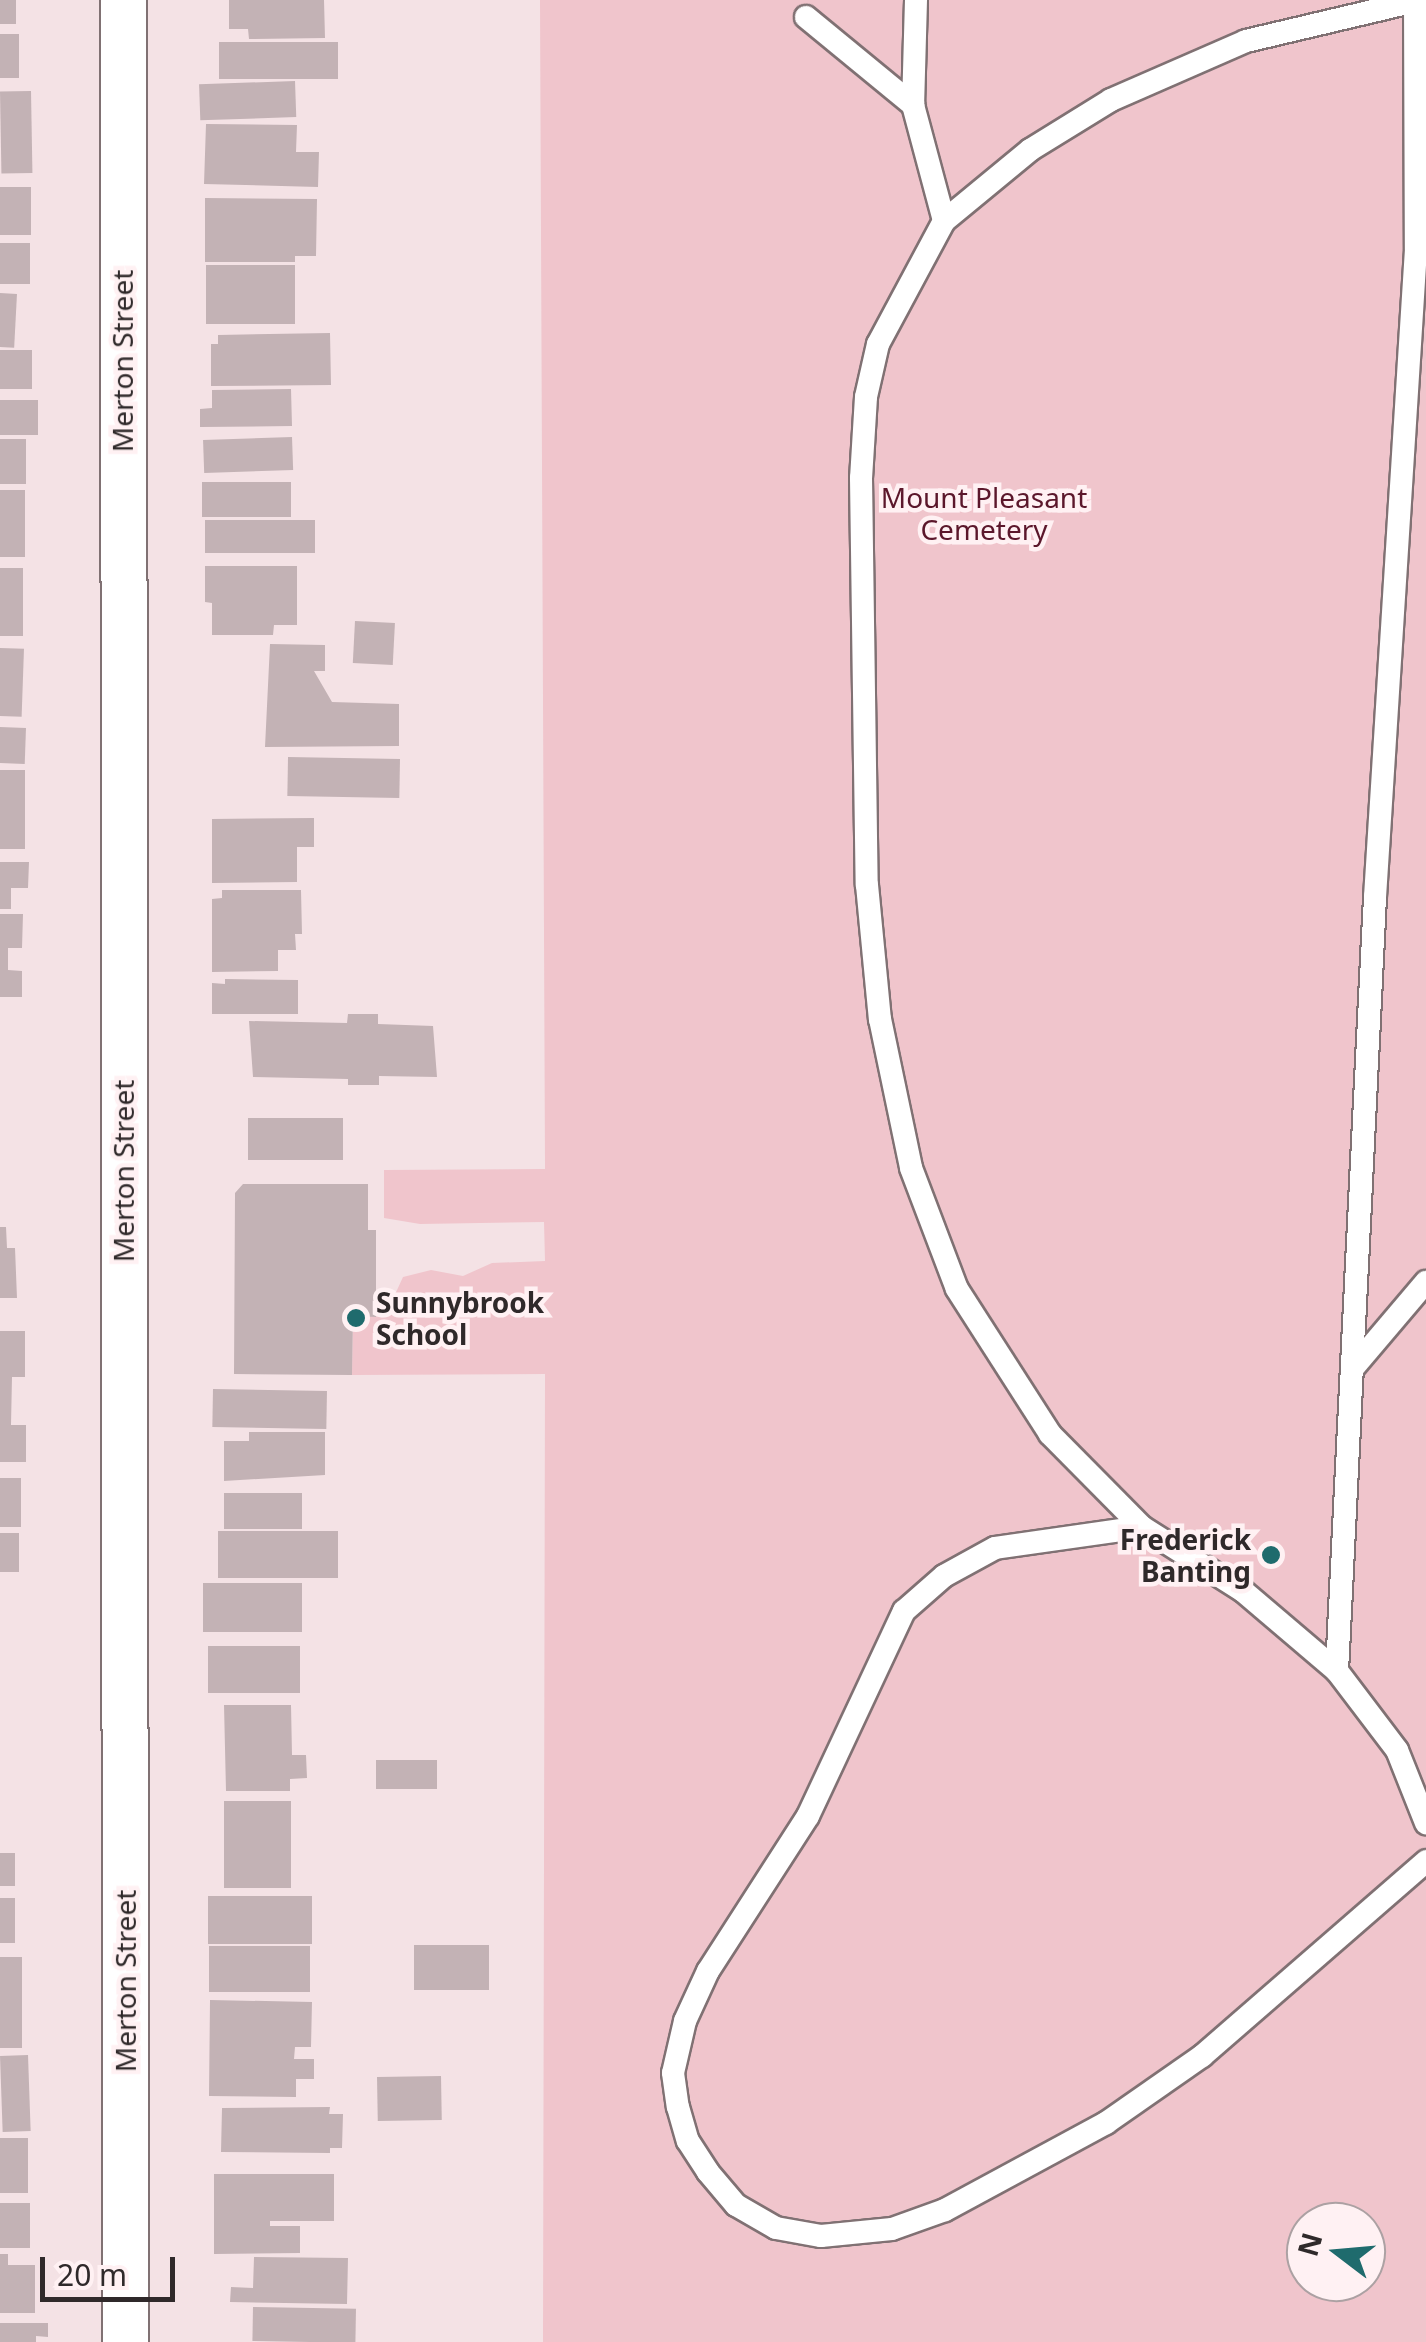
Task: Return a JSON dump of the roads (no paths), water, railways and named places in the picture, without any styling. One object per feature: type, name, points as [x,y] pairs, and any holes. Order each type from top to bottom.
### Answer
[{"type":"street","name":"Merton Street","points":[[123,0],[125,2342]]},
{"type":"lane","points":[[916,0],[914,105],[944,220]]},
{"type":"lane","points":[[1338,1671],[1375,898],[1416,249],[1416,0],[1246,41],[1111,100],[1030,150],[944,220],[878,344],[866,397],[861,478],[867,866],[880,1020],[911,1168],[957,1288],[1050,1434],[1142,1527],[1243,1591],[1338,1671],[1397,1750],[1426,1823]]},
{"type":"lane","points":[[806,17],[914,105]]},
{"type":"lane","points":[[1352,1368],[1426,1282]]},
{"type":"lane","points":[[1142,1527],[995,1548],[944,1576],[904,1611],[808,1816],[708,1970],[685,2021],[673,2073],[678,2107],[688,2141],[708,2172],[736,2204],[776,2228],[821,2236],[892,2230],[945,2210],[1106,2122],[1202,2056],[1426,1860]]},
{"type":"lane","points":[[1397,1750],[1426,1760]]},
{"type":"place","name":"Sunnybrook School","points":[[356,1318]]},
{"type":"place","name":"Frederick Banting","points":[[1271,1555]]},
{"type":"park label","name":"Mount Pleasant Cemetery","points":[[984,513]]}]
